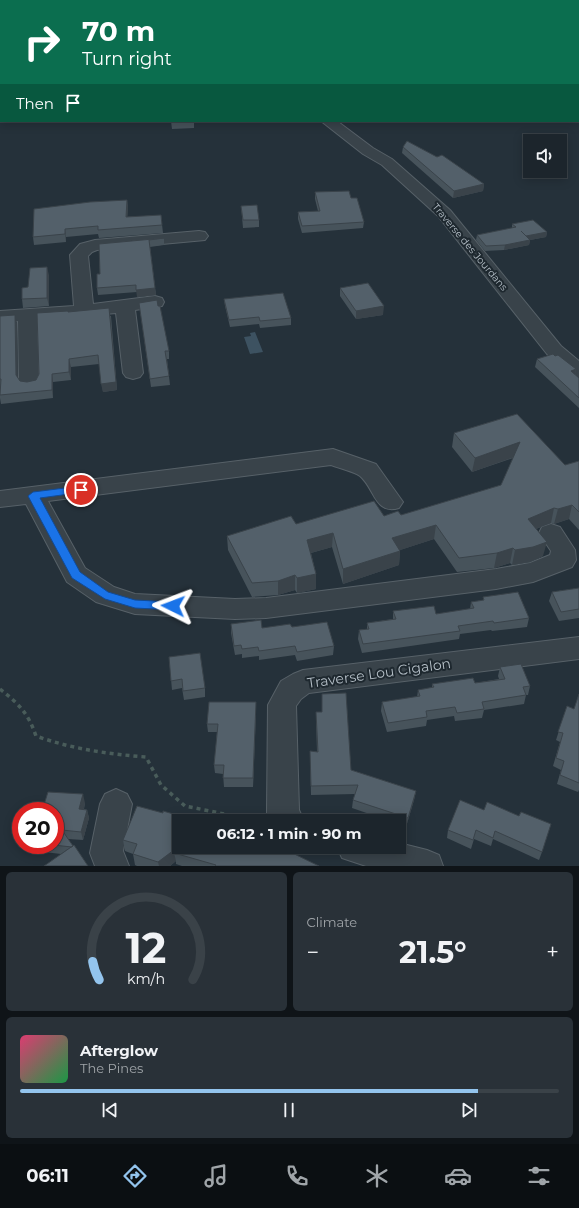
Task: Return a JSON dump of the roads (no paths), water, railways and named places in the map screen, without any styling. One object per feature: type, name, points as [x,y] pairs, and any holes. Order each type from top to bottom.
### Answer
[{"type":"street","name":"Traverse des Jourdans","points":[[329,122],[387,162],[444,213],[554,350],[579,372]]},
{"type":"street","points":[[84,311],[79,255],[81,243],[86,248],[94,245],[199,236]]},
{"type":"street","points":[[0,317],[84,311],[155,302]]},
{"type":"street","points":[[125,306],[133,373]]},
{"type":"street","points":[[27,316],[28,383]]},
{"type":"street","points":[[0,500],[333,457],[368,470],[391,502]]},
{"type":"street","points":[[33,496],[76,575],[105,595],[135,604],[235,609],[266,608],[533,572],[563,560],[563,550],[551,533]]},
{"type":"street","name":"Traverse Lou Cigalon","points":[[283,814],[282,705],[291,690],[303,682],[579,648]]},
{"type":"street","points":[[113,866],[106,852],[116,804]]},
{"type":"street","points":[[380,854],[426,866]]},
{"type":"water","points":[[255,332],[263,352],[250,354],[244,337],[251,336],[250,333]]}]
